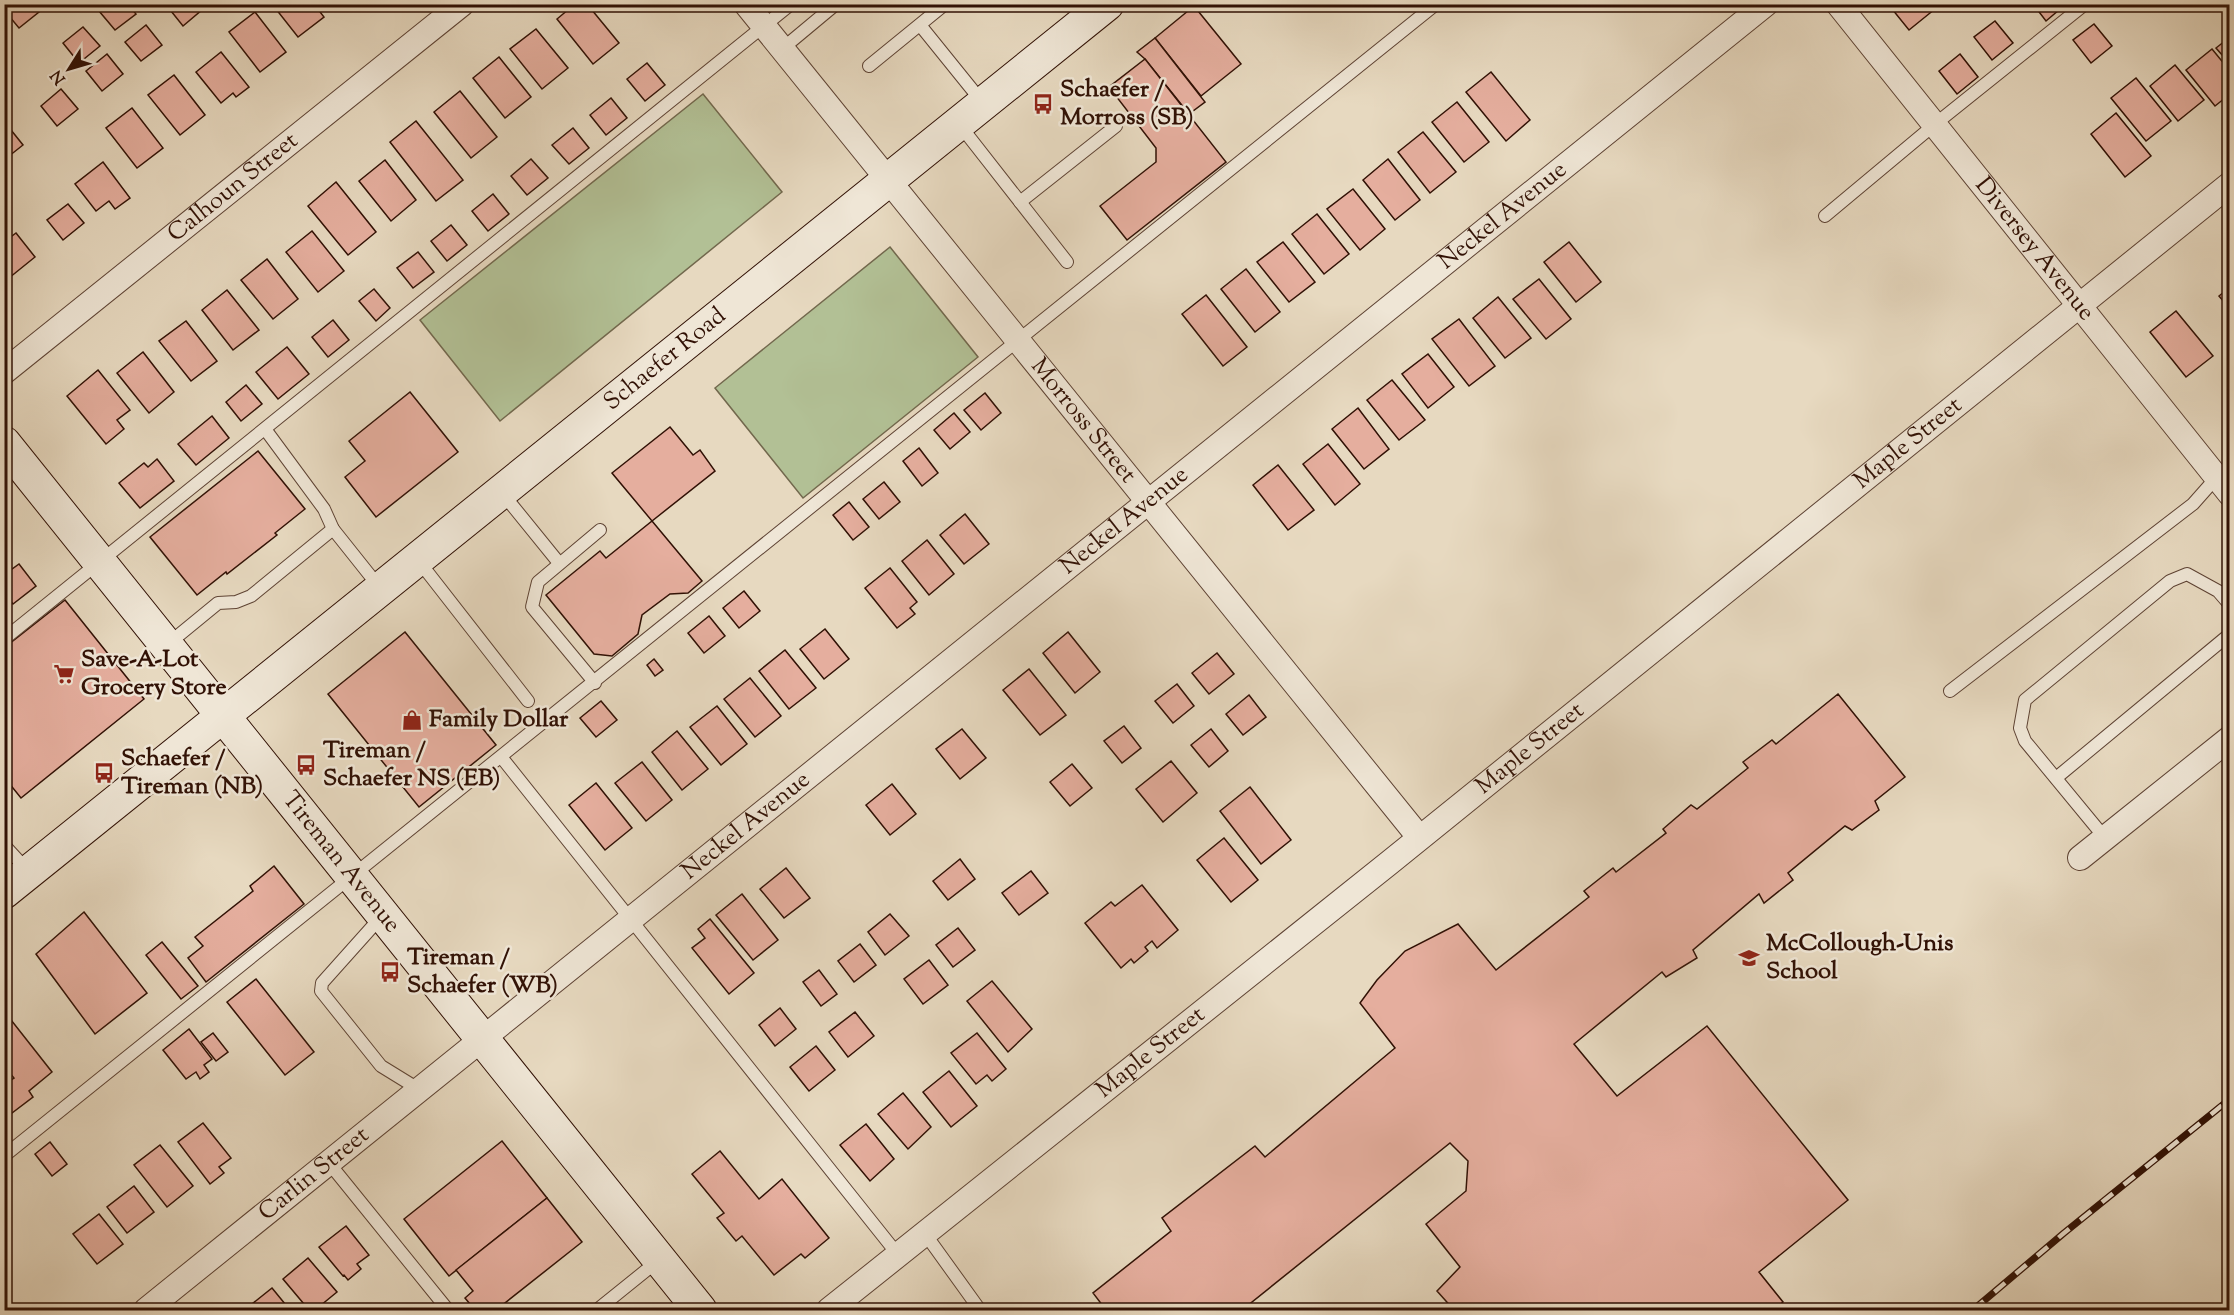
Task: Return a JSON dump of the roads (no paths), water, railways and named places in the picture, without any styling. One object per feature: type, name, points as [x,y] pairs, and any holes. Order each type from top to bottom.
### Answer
[{"type":"main road","name":"Schaefer Road","points":[[17,882],[1107,4]]},
{"type":"main road","name":"Tireman Avenue","points":[[4,443],[700,1311]]},
{"type":"street","name":"Calhoun Street","points":[[4,372],[462,4]]},
{"type":"street","name":"Morross Street","points":[[746,4],[1419,837]]},
{"type":"street","name":"Neckel Avenue","points":[[483,1039],[1766,4]]},
{"type":"street","name":"Diversey Avenue","points":[[1838,4],[2079,306],[2225,480]]},
{"type":"street","name":"Maple Street","points":[[829,1311],[2229,184]]},
{"type":"street","points":[[2080,858],[2229,738]]},
{"type":"street","name":"Carlin Street","points":[[146,1311],[483,1039]]},
{"type":"lane","points":[[4,639],[791,4]]},
{"type":"lane","points":[[782,49],[836,4]]},
{"type":"lane","points":[[869,66],[945,4]]},
{"type":"lane","points":[[4,1156],[502,758],[1436,4]]},
{"type":"lane","points":[[1825,216],[2085,4]]},
{"type":"lane","points":[[920,25],[1020,202],[1067,262]]},
{"type":"lane","points":[[1020,202],[1116,126]]},
{"type":"lane","points":[[265,429],[324,509],[333,529],[381,589]]},
{"type":"lane","points":[[1950,691],[2225,480]]},
{"type":"lane","points":[[501,492],[559,563]]},
{"type":"lane","points":[[167,644],[218,603],[236,602],[251,596],[333,529]]},
{"type":"lane","points":[[595,683],[532,607],[538,582],[600,530]]},
{"type":"lane","points":[[417,560],[528,701]]},
{"type":"lane","points":[[2105,838],[2025,741],[2019,728],[2025,700],[2170,581],[2187,574],[2218,591],[2229,605]]},
{"type":"lane","points":[[2056,778],[2229,634]]},
{"type":"lane","points":[[502,758],[899,1256]]},
{"type":"lane","points":[[4,845],[17,882]]},
{"type":"lane","points":[[383,914],[322,983],[321,991],[381,1066],[420,1090]]},
{"type":"lane","points":[[329,1163],[448,1311]]},
{"type":"lane","points":[[926,1235],[980,1311]]},
{"type":"lane","points":[[597,1311],[660,1260]]},
{"type":"railway","points":[[1973,1310],[2230,1099]]},
{"type":"place","name":"Schaefer / Morross (SB)","points":[[1043,104]]},
{"type":"place","name":"Save-A-Lot Grocery Store","points":[[64,674]]},
{"type":"place","name":"Family Dollar","points":[[412,720]]},
{"type":"place","name":"Tireman / Schaefer NS (EB)","points":[[306,765]]},
{"type":"place","name":"Schaefer / Tireman (NB)","points":[[104,773]]},
{"type":"place","name":"McCollough-Unis School","points":[[1749,958]]},
{"type":"place","name":"Tireman / Schaefer (WB)","points":[[390,972]]}]
